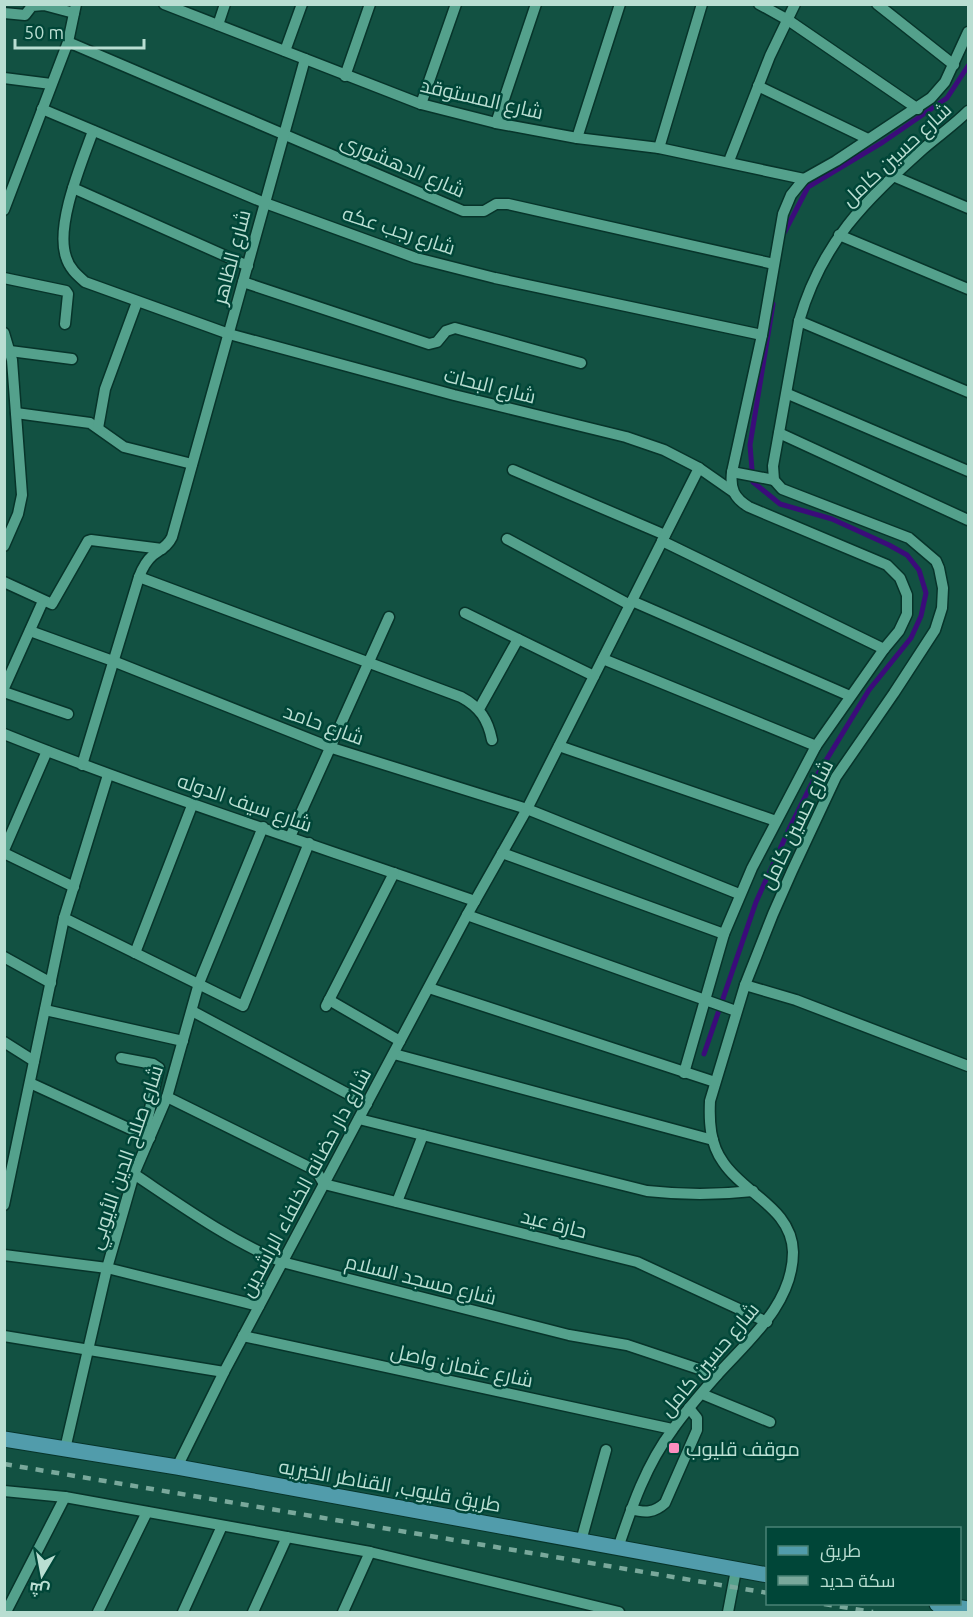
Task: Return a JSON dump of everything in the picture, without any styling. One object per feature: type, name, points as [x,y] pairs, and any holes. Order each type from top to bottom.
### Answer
[{"type":"main road","name":"طريق قليوب, القناطر الخيريه","points":[[4,1439],[177,1467],[766,1575]]},
{"type":"main road","points":[[943,1605],[969,1609]]},
{"type":"street","name":"شارع المستوقد","points":[[164,4],[421,104],[496,123],[578,138],[659,148],[729,161],[804,179]]},
{"type":"street","points":[[218,25],[225,4]]},
{"type":"street","points":[[285,51],[302,4]]},
{"type":"street","points":[[345,76],[370,4]]},
{"type":"street","points":[[421,104],[456,4]]},
{"type":"street","points":[[496,123],[536,4]]},
{"type":"street","points":[[578,138],[620,4]]},
{"type":"street","points":[[659,148],[702,4]]},
{"type":"street","points":[[759,4],[788,20],[918,109]]},
{"type":"street","points":[[729,161],[758,86],[795,4]]},
{"type":"street","points":[[877,4],[954,65]]},
{"type":"street","points":[[4,13],[25,15],[32,6],[44,5],[75,9],[68,42],[9,185],[4,210]]},
{"type":"street","name":"شارع حسين كامل","points":[[684,1072],[703,1000],[739,894],[816,746],[899,631],[907,614],[907,595],[900,578],[887,565],[749,507],[736,498],[732,491],[732,472],[762,335],[783,214],[791,195],[804,179],[918,109],[931,98],[945,82],[969,33]]},
{"type":"street","name":"شارع الدهشورى","points":[[68,42],[463,211],[484,211],[496,204],[508,204],[774,264]]},
{"type":"street","name":"شارع الظاهر","points":[[82,765],[139,577],[148,561],[166,546],[172,537],[305,59]]},
{"type":"street","points":[[4,78],[51,84]]},
{"type":"street","points":[[758,86],[868,139]]},
{"type":"street","name":"شارع رجب عكه","points":[[42,109],[265,203],[416,258],[762,335]]},
{"type":"street","name":"شارع حسين كامل","points":[[618,1548],[646,1472],[672,1430],[717,1375],[767,1322],[785,1288],[793,1254],[791,1237],[775,1210],[735,1178],[722,1161],[713,1140],[709,1121],[714,1082],[736,1011],[772,914],[836,777],[935,630],[942,608],[943,588],[936,561],[909,537],[782,489],[774,480],[773,466],[788,394],[799,321],[815,276],[839,235],[856,213],[893,176],[969,111]]},
{"type":"street","name":"شارع البحات","points":[[93,130],[73,188],[63,245],[66,259],[74,272],[85,282],[229,334],[454,395],[626,437],[664,450],[699,468],[732,491]]},
{"type":"street","points":[[893,176],[969,208]]},
{"type":"street","points":[[73,188],[248,266]]},
{"type":"street","points":[[839,235],[969,289]]},
{"type":"street","points":[[4,278],[66,291],[68,294],[65,324]]},
{"type":"street","points":[[243,282],[429,344],[437,342],[446,331],[455,328],[581,363]]},
{"type":"street","points":[[98,428],[105,388],[137,302]]},
{"type":"street","points":[[799,321],[969,392]]},
{"type":"street","points":[[4,333],[10,351],[22,495],[21,505],[7,533],[4,546]]},
{"type":"street","points":[[10,351],[72,359]]},
{"type":"street","points":[[788,394],[969,471]]},
{"type":"street","points":[[15,413],[87,422],[124,447],[192,464]]},
{"type":"street","points":[[4,417],[16,425]]},
{"type":"street","points":[[779,433],[969,520]]},
{"type":"street","name":"شارع دار حضانه الخلفاء الراشدين","points":[[177,1467],[282,1262],[467,915],[527,809],[699,468]]},
{"type":"street","points":[[513,470],[663,538],[884,649]]},
{"type":"street","points":[[732,472],[774,480]]},
{"type":"street","points":[[507,539],[631,603],[850,696]]},
{"type":"street","points":[[4,582],[50,604],[53,603],[89,540],[162,549]]},
{"type":"street","points":[[139,577],[461,697],[479,709],[489,723],[492,740]]},
{"type":"street","points":[[44,601],[4,690],[68,714]]},
{"type":"street","points":[[465,613],[594,676]]},
{"type":"street","points":[[290,837],[332,748],[389,616]]},
{"type":"street","name":"شارع حامد","points":[[30,631],[113,661],[332,748],[527,809],[739,894]]},
{"type":"street","points":[[479,709],[518,639]]},
{"type":"street","points":[[603,659],[816,746]]},
{"type":"street","name":"شارع سيف الدوله","points":[[4,734],[108,775],[475,901]]},
{"type":"street","points":[[559,746],[776,821]]},
{"type":"street","points":[[47,751],[4,852],[74,887]]},
{"type":"street","points":[[4,1205],[9,1163],[30,1083],[64,918],[108,775]]},
{"type":"street","points":[[135,953],[193,803]]},
{"type":"street","name":"شارع صلاح الدين الأيوبي","points":[[65,1449],[107,1268],[147,1136],[167,1097],[199,983],[263,827]]},
{"type":"street","points":[[64,918],[243,1006],[309,843]]},
{"type":"street","points":[[502,853],[724,934]]},
{"type":"street","points":[[394,873],[328,1003],[400,1041]]},
{"type":"street","points":[[467,915],[736,1011]]},
{"type":"street","points":[[5,960],[51,983]]},
{"type":"street","points":[[745,985],[796,1000],[969,1066]]},
{"type":"street","points":[[429,988],[714,1082]]},
{"type":"street","points":[[45,1010],[183,1041]]},
{"type":"street","points":[[192,1011],[367,1104]]},
{"type":"street","points":[[4,1042],[34,1061]]},
{"type":"street","points":[[394,1053],[713,1140]]},
{"type":"street","points":[[30,1083],[147,1136],[159,1068],[153,1064],[121,1058]]},
{"type":"street","points":[[167,1097],[311,1168],[324,1184]]},
{"type":"street","points":[[359,1119],[646,1191],[682,1195],[718,1195],[753,1191]]},
{"type":"street","points":[[396,1202],[423,1135]]},
{"type":"street","name":"شارع مسجد السلام","points":[[135,1174],[210,1225],[282,1262],[569,1335],[627,1344],[717,1375]]},
{"type":"street","name":"حارة عيد","points":[[324,1184],[637,1262],[767,1322]]},
{"type":"street","points":[[4,1255],[107,1268],[259,1306]]},
{"type":"street","points":[[4,1336],[224,1372]]},
{"type":"street","name":"شارع عثمان واصل","points":[[243,1336],[672,1430]]},
{"type":"street","points":[[702,1394],[770,1422]]},
{"type":"street","points":[[631,1509],[642,1513],[650,1512],[665,1503],[697,1430],[697,1418],[689,1408]]},
{"type":"street","points":[[581,1541],[606,1450]]},
{"type":"street","points":[[4,1491],[65,1497],[370,1552],[614,1612]]},
{"type":"street","points":[[6,1612],[65,1497]]},
{"type":"street","points":[[98,1612],[147,1512]]},
{"type":"street","points":[[183,1612],[222,1526]]},
{"type":"street","points":[[253,1612],[287,1537]]},
{"type":"street","points":[[343,1612],[370,1552]]},
{"type":"street","points":[[728,1612],[736,1570]]},
{"type":"waterway","points":[[784,233],[808,187],[883,142],[947,98],[968,66]]},
{"type":"waterway","points":[[704,1054],[756,902],[790,827],[811,785],[869,690],[911,638],[921,616],[926,593],[919,570],[907,555],[832,519],[780,504],[753,482],[750,445],[773,304]]},
{"type":"railway","points":[[4,1464],[766,1593]]},
{"type":"railway","points":[[830,1605],[873,1612]]},
{"type":"place","name":"موقف قليوب","points":[[674,1448]]}]
